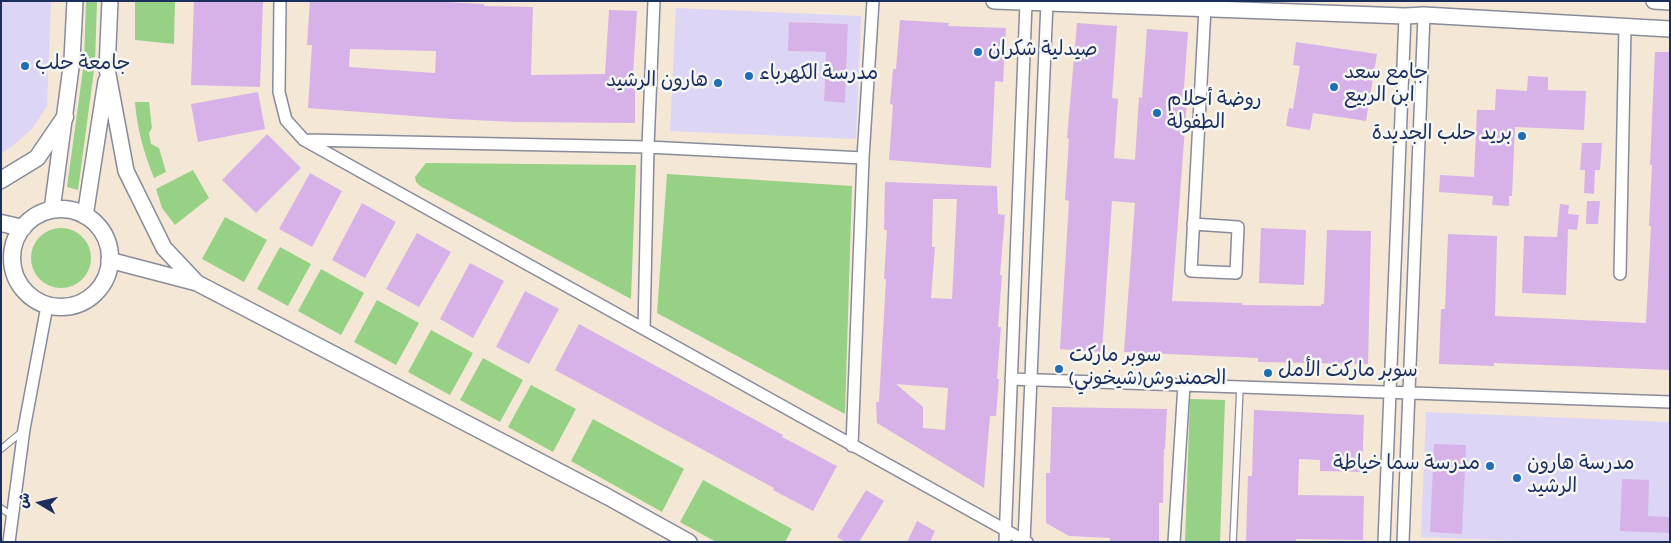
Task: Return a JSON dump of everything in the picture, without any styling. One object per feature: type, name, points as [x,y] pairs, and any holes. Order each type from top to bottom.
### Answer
[{"type":"main road","points":[[1,180],[37,158],[65,117]]},
{"type":"main road","points":[[52,210],[69,210],[86,216],[96,223],[104,235],[110,251],[108,273],[101,288],[84,303],[67,308],[46,306],[27,294],[7,269],[17,237],[23,228],[36,216],[52,210]]},
{"type":"main road","points":[[1,223],[23,228]]},
{"type":"street","points":[[52,210],[72,60],[75,1]]},
{"type":"street","points":[[86,216],[107,69],[110,1]]},
{"type":"street","points":[[280,1],[279,92],[286,120],[304,140],[852,446],[1005,536],[1025,541],[1047,2]]},
{"type":"street","points":[[644,329],[648,147],[654,1]]},
{"type":"street","points":[[852,446],[863,158],[873,1]]},
{"type":"street","points":[[994,1],[1405,16],[1424,15],[1670,30]]},
{"type":"street","points":[[1654,1],[1670,2]]},
{"type":"street","points":[[1005,536],[1026,3]]},
{"type":"street","points":[[1193,224],[1238,227],[1236,273],[1191,271],[1193,224],[1205,8]]},
{"type":"street","points":[[1403,542],[1424,15]]},
{"type":"street","points":[[1384,542],[1405,16]]},
{"type":"street","points":[[1620,274],[1625,27]]},
{"type":"street","points":[[107,69],[126,171],[164,248],[197,283]]},
{"type":"street","points":[[304,140],[648,147],[863,158]]},
{"type":"street","points":[[109,260],[197,283],[608,497],[689,542]]},
{"type":"street","points":[[9,542],[24,429],[46,306]]},
{"type":"street","points":[[1011,379],[1670,402]]},
{"type":"street","points":[[1174,542],[1184,385]]},
{"type":"lane","points":[[1233,542],[1240,387]]},
{"type":"lane","points":[[1,449],[24,429]]},
{"type":"lane","points":[[1,508],[12,517]]},
{"type":"shaded area","name":"جامعة حلب","points":[[1,1],[51,1],[47,106],[32,129],[1,154]]},
{"type":"shaded area","name":"مدرسة الكهرباء","points":[[676,8],[861,16],[856,139],[670,131]],"holes":[[[789,22],[848,24],[845,103],[824,100],[826,52],[789,51]]]},
{"type":"shaded area","name":"مدرسة هارون الرشيد","points":[[1426,412],[1670,422],[1670,542],[1550,542],[1421,537]]},
{"type":"green space","points":[[86,1],[97,1],[95,63],[78,190],[67,187],[84,62]]},
{"type":"green space","points":[[135,1],[175,1],[174,44],[135,40]]},
{"type":"green space","points":[[135,102],[149,102],[152,128],[149,133],[151,144],[159,148],[166,172],[154,178],[137,122]]},
{"type":"green space","points":[[426,163],[636,165],[631,299],[420,186],[416,182],[415,177]]},
{"type":"green space","points":[[193,170],[209,198],[175,225],[162,208],[156,189]]},
{"type":"green space","points":[[667,174],[852,186],[845,414],[657,313]]},
{"type":"green space","points":[[225,217],[267,240],[244,282],[202,259]]},
{"type":"green space","points":[[61,228],[78,233],[86,241],[91,258],[86,275],[78,283],[61,288],[44,283],[36,275],[31,258],[36,241],[44,233]]},
{"type":"green space","points":[[280,247],[311,264],[288,306],[257,289]]},
{"type":"green space","points":[[321,269],[364,293],[341,335],[298,311]]},
{"type":"green space","points":[[377,300],[419,323],[396,365],[354,342]]},
{"type":"green space","points":[[431,330],[473,353],[450,395],[408,372]]},
{"type":"green space","points":[[483,358],[523,380],[500,422],[460,400]]},
{"type":"green space","points":[[531,385],[576,409],[553,452],[508,427]]},
{"type":"green space","points":[[1190,399],[1225,400],[1220,542],[1185,542]]},
{"type":"green space","points":[[593,419],[684,469],[662,512],[571,461]]},
{"type":"green space","points":[[703,480],[792,529],[785,542],[716,542],[680,522]]},
{"type":"building","points":[[194,1],[263,1],[260,87],[191,85]]},
{"type":"building","points":[[310,1],[443,2],[484,4],[484,6],[533,7],[531,75],[605,74],[609,10],[637,11],[633,75],[635,75],[635,123],[516,122],[308,108],[312,45],[307,45]],"holes":[[[350,49],[436,51],[435,73],[349,67]]]},
{"type":"building","points":[[900,20],[949,23],[948,26],[1006,28],[1003,82],[995,81],[991,168],[889,160],[893,105],[890,104],[893,69],[896,69]]},
{"type":"building","points":[[789,22],[848,24],[845,103],[824,101],[826,52],[788,51]]},
{"type":"building","points":[[1077,23],[1117,26],[1112,98],[1118,99],[1114,158],[1135,160],[1139,97],[1142,98],[1147,29],[1188,32],[1183,101],[1187,101],[1172,301],[1242,303],[1242,305],[1321,306],[1321,304],[1324,304],[1327,230],[1371,231],[1368,364],[1258,362],[1258,358],[1124,352],[1135,203],[1112,201],[1102,352],[1060,349],[1069,201],[1065,200],[1069,139],[1067,138]]},
{"type":"building","name":"جامع سعد ابن الربيع","points":[[1296,42],[1377,54],[1366,121],[1313,113],[1310,130],[1286,126],[1289,108],[1293,109],[1300,66],[1293,65]]},
{"type":"building","points":[[1655,52],[1670,52],[1670,370],[1494,363],[1494,366],[1439,364],[1441,309],[1445,309],[1448,234],[1497,236],[1495,316],[1646,323],[1651,226],[1649,226],[1652,165],[1650,165]]},
{"type":"building","points":[[1528,76],[1548,77],[1548,90],[1586,91],[1584,130],[1515,127],[1512,196],[1509,196],[1509,206],[1492,205],[1493,196],[1439,192],[1440,175],[1474,177],[1477,110],[1495,110],[1496,89],[1527,91]]},
{"type":"building","points":[[258,92],[265,129],[198,142],[191,104]]},
{"type":"building","points":[[267,134],[301,168],[256,213],[222,180]]},
{"type":"building","points":[[1582,143],[1602,143],[1600,170],[1595,170],[1594,194],[1584,193],[1585,170],[1580,170]]},
{"type":"building","points":[[310,173],[342,191],[312,247],[279,229]]},
{"type":"building","points":[[885,182],[997,186],[998,214],[1005,215],[998,327],[1001,327],[997,379],[999,379],[996,416],[990,416],[984,488],[877,423],[876,402],[879,402],[886,279],[884,279],[887,230],[884,230]],"holes":[[[933,199],[957,199],[952,299],[931,298],[935,247],[932,247]],[[896,384],[948,388],[945,430],[923,428],[923,407]]]},
{"type":"building","points":[[1587,201],[1600,201],[1598,224],[1586,224]]},
{"type":"building","points":[[362,203],[396,222],[365,278],[332,260]]},
{"type":"building","points":[[1560,204],[1569,205],[1568,214],[1579,215],[1577,230],[1568,229],[1566,295],[1522,293],[1524,236],[1557,237]]},
{"type":"building","points":[[1261,228],[1306,230],[1304,285],[1259,283]]},
{"type":"building","points":[[417,233],[451,252],[419,307],[386,289]]},
{"type":"building","points":[[470,263],[504,281],[473,338],[440,319]]},
{"type":"building","points":[[525,291],[559,309],[529,364],[496,347]]},
{"type":"building","points":[[579,324],[837,466],[813,511],[555,370]]},
{"type":"building","points":[[1052,407],[1167,409],[1163,503],[1159,503],[1159,542],[1110,542],[1110,538],[1069,536],[1046,523],[1046,473],[1050,473]]},
{"type":"building","points":[[1254,410],[1364,415],[1362,472],[1320,471],[1320,460],[1299,459],[1298,495],[1364,496],[1363,540],[1296,539],[1296,542],[1246,542],[1248,476],[1252,476]]},
{"type":"building","points":[[1434,444],[1466,445],[1462,534],[1430,532]]},
{"type":"building","points":[[1622,479],[1649,480],[1648,516],[1670,517],[1670,533],[1620,531]]},
{"type":"building","points":[[866,490],[884,501],[859,542],[845,542],[837,537]]},
{"type":"building","points":[[917,521],[935,531],[930,542],[907,542]]},
{"type":"place","name":"صيدلية شكران","points":[[978,52]]},
{"type":"place","name":"جامعة حلب","points":[[25,66]]},
{"type":"place","name":"مدرسة الكهرباء","points":[[749,76]]},
{"type":"place","name":"هارون الرشيد","points":[[718,83]]},
{"type":"place","name":"جامع سعد ابن الربيع","points":[[1334,87]]},
{"type":"place","name":"روضة أحلام الطفولة","points":[[1157,113]]},
{"type":"place","name":"بريد حلب الجديدة","points":[[1522,136]]},
{"type":"place","name":"سوبر ماركت الحمندوش(شيخوني)","points":[[1059,369]]},
{"type":"place","name":"سوبر ماركت الأمل","points":[[1268,373]]},
{"type":"place","name":"مدرسة سما خياطة","points":[[1490,466]]},
{"type":"place","name":"مدرسة هارون الرشيد","points":[[1517,478]]}]
